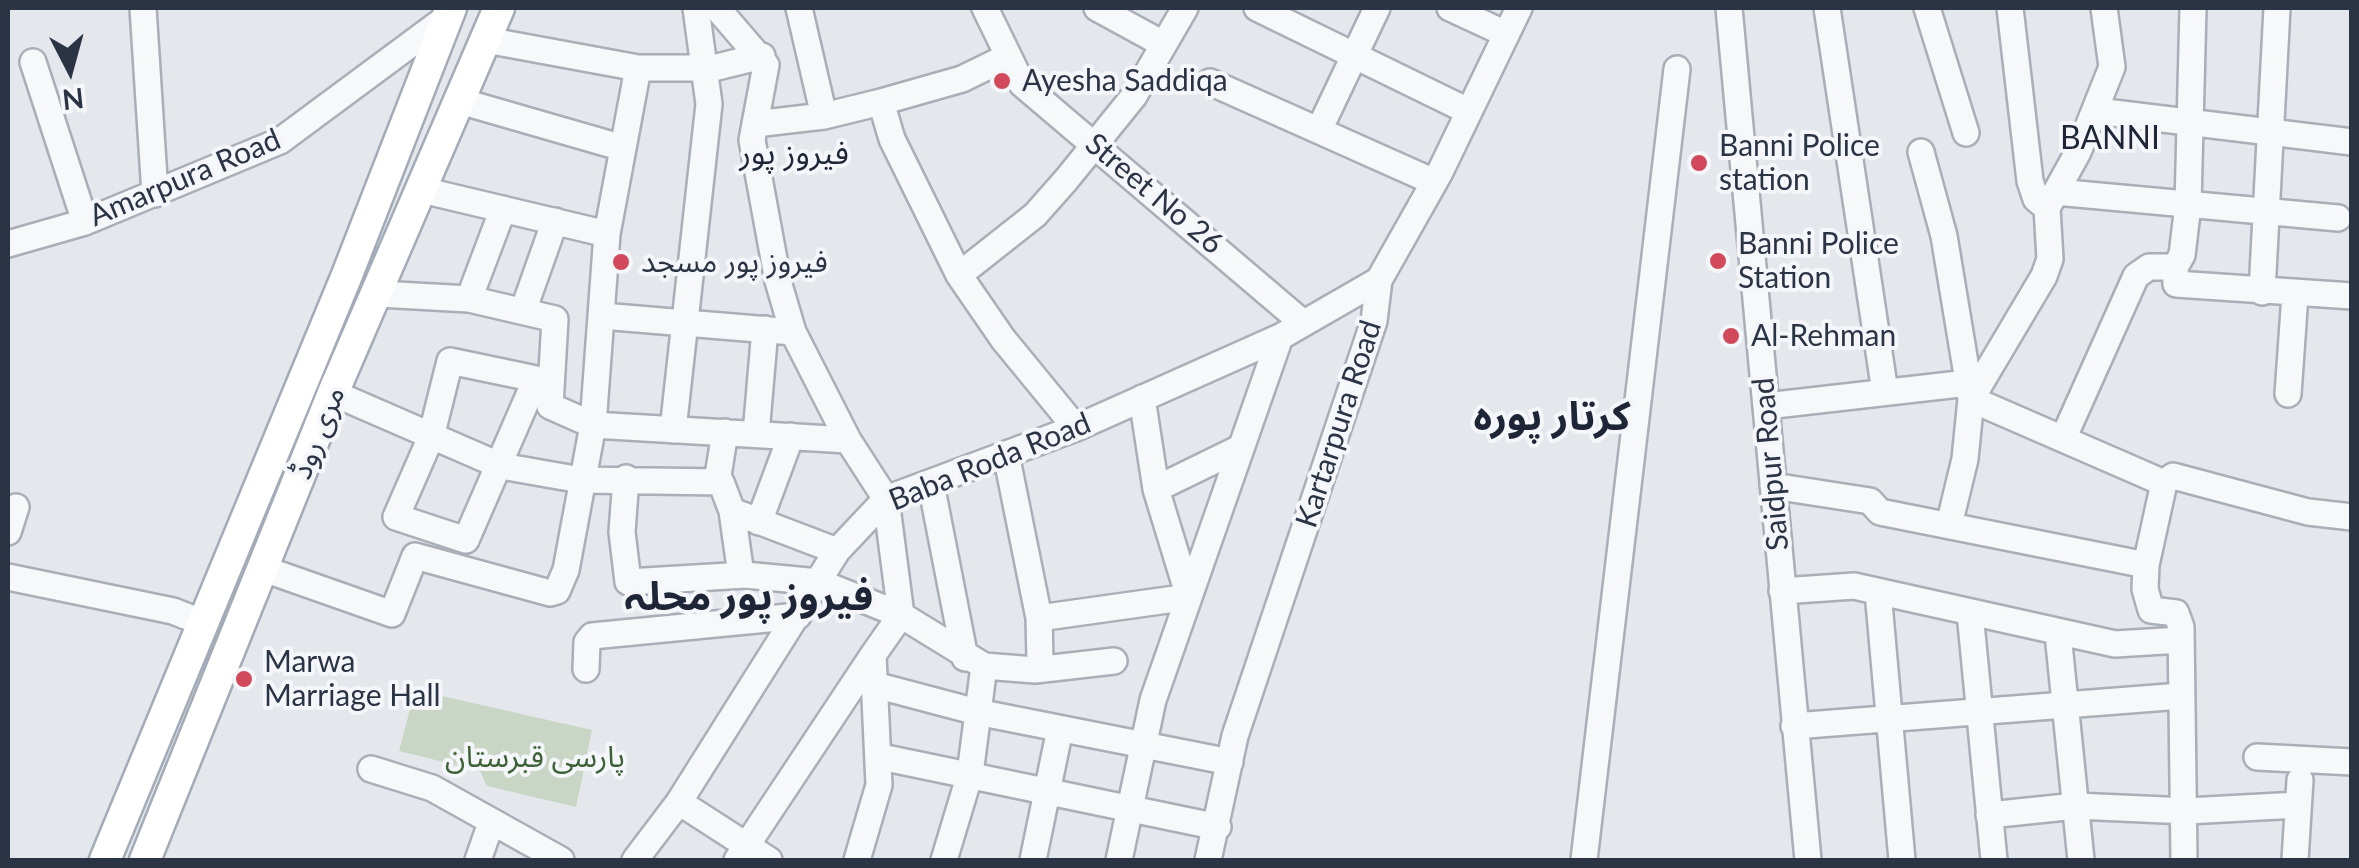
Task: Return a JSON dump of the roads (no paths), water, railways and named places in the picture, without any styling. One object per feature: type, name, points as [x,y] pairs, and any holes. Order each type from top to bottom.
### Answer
[{"type":"main road","name":"مری روڈ","points":[[145,860],[333,393],[379,294],[499,8]]},
{"type":"main road","name":"مری روڈ","points":[[105,860],[347,275],[440,14]]},
{"type":"street","points":[[143,8],[155,194]]},
{"type":"street","points":[[673,430],[709,104],[696,8]]},
{"type":"street","points":[[717,8],[762,56],[764,81],[752,140],[778,281],[792,332],[848,440],[886,499],[901,615],[742,853]]},
{"type":"street","points":[[799,8],[824,116]]},
{"type":"street","name":"Street No 26","points":[[985,8],[1022,84],[1095,145],[1291,330]]},
{"type":"street","points":[[1096,8],[1162,44]]},
{"type":"street","points":[[958,275],[1035,214],[1095,145],[1134,96],[1185,8]]},
{"type":"street","points":[[1257,8],[1356,53],[1468,112]]},
{"type":"street","points":[[1319,130],[1377,8]]},
{"type":"street","points":[[1450,8],[1506,34]]},
{"type":"street","name":"Kartarpura Road","points":[[1208,860],[1230,762],[1374,321],[1380,280],[1434,182],[1519,8]]},
{"type":"street","name":"Saidpur Road","points":[[1729,8],[1808,860]]},
{"type":"street","points":[[1827,8],[1885,392]]},
{"type":"street","points":[[1927,8],[1966,133]]},
{"type":"street","points":[[2010,8],[2030,181],[2036,199],[2188,205],[2338,218]]},
{"type":"street","points":[[1970,391],[2044,276],[2050,259],[2052,200],[2097,111],[2112,67],[2104,8]]},
{"type":"street","points":[[2192,8],[2188,205],[2182,256],[2175,266],[2176,284],[2352,296]]},
{"type":"street","points":[[2262,292],[2274,133],[2277,8]]},
{"type":"street","name":"Amarpura Road","points":[[8,244],[85,222],[280,141],[440,14]]},
{"type":"street","points":[[486,40],[638,68],[707,68],[762,56]]},
{"type":"street","points":[[755,124],[824,116],[882,102],[962,79],[1007,58]]},
{"type":"street","points":[[32,62],[85,222]]},
{"type":"street","points":[[264,569],[392,614],[416,556],[554,594],[566,570],[593,425],[606,234],[638,68]]},
{"type":"street","points":[[1584,860],[1677,69]]},
{"type":"street","points":[[1210,82],[1434,182]]},
{"type":"street","points":[[460,101],[623,148]]},
{"type":"street","points":[[882,102],[921,204],[958,275],[1076,428]]},
{"type":"street","points":[[2097,111],[2352,142]]},
{"type":"street","points":[[1922,152],[1950,265],[1970,391],[1965,459],[1949,525]]},
{"type":"street","points":[[422,190],[606,234]]},
{"type":"street","points":[[469,299],[504,209]]},
{"type":"street","points":[[523,311],[556,221]]},
{"type":"street","points":[[2063,439],[2136,276],[2143,268],[2175,266]]},
{"type":"street","name":"Baba Roda Road","points":[[636,860],[679,802],[837,552],[886,499],[1076,428],[1291,330],[1380,280]]},
{"type":"street","points":[[379,294],[469,299],[554,319],[550,406],[593,425],[848,440]]},
{"type":"street","points":[[2288,394],[2295,295]]},
{"type":"street","points":[[602,316],[792,332]]},
{"type":"street","points":[[756,434],[764,329]]},
{"type":"street","points":[[1119,860],[1142,747],[1189,597],[1240,448],[1291,330]]},
{"type":"street","points":[[450,361],[532,376],[535,385],[466,540],[402,521],[398,511],[431,437],[450,361]]},
{"type":"street","points":[[1766,406],[1885,392],[1970,391],[2063,439],[2164,483]]},
{"type":"street","points":[[333,393],[501,466],[581,480],[721,482],[732,511],[740,575]]},
{"type":"street","points":[[1142,398],[1156,489],[1189,597]]},
{"type":"street","points":[[716,482],[725,432]]},
{"type":"street","points":[[759,522],[791,436]]},
{"type":"street","points":[[1156,489],[1240,448]]},
{"type":"street","points":[[1006,454],[1039,618],[1040,661],[1035,670]]},
{"type":"street","points":[[2184,860],[2180,810],[2181,640],[2176,613],[2151,610],[2146,565],[2164,483],[2174,476],[2308,512],[2352,517]]},
{"type":"street","points":[[626,478],[622,532],[628,582],[740,575],[819,582],[901,615],[974,662],[1035,670],[1114,661]]},
{"type":"street","points":[[931,484],[974,662],[977,712],[970,774],[944,860]]},
{"type":"street","points":[[1773,486],[1870,501],[1880,512],[2146,565]]},
{"type":"street","points":[[8,532],[16,507]]},
{"type":"street","points":[[732,511],[837,552]]},
{"type":"street","points":[[8,577],[142,603],[201,622]]},
{"type":"street","points":[[1782,591],[1854,586],[2115,644],[2181,640]]},
{"type":"street","points":[[1878,592],[1902,860]]},
{"type":"street","points":[[1039,618],[1189,597]]},
{"type":"street","points":[[1970,613],[1994,860]]},
{"type":"street","points":[[586,668],[587,642],[592,636],[798,616]]},
{"type":"street","points":[[2058,634],[2080,860]]},
{"type":"street","points":[[857,860],[881,756],[873,656]]},
{"type":"street","points":[[875,684],[977,712],[1230,762]]},
{"type":"street","points":[[1794,726],[2181,696]]},
{"type":"street","points":[[1033,860],[1060,730]]},
{"type":"street","points":[[881,756],[1218,827]]},
{"type":"street","points":[[2258,757],[2352,762]]},
{"type":"street","points":[[371,769],[432,788],[562,860]]},
{"type":"street","points":[[1989,815],[2076,806],[2180,810],[2299,792],[2295,860]]},
{"type":"street","points":[[679,802],[742,853],[769,860]]},
{"type":"street","points":[[478,860],[492,823]]},
{"type":"street","points":[[846,860],[868,825]]},
{"type":"place","name":"Ayesha Saddiqa","points":[[1002,81]]},
{"type":"place","name":"Banni Police station","points":[[1699,163]]},
{"type":"place","name":"Banni Police Station","points":[[1718,261]]},
{"type":"place","name":"فیروز پور مسجد","points":[[621,262]]},
{"type":"place","name":"Al-Rehman","points":[[1731,336]]},
{"type":"place","name":"Marwa Marriage Hall","points":[[244,679]]},
{"type":"district","name":"BANNI","points":[[2110,139]]},
{"type":"district","name":"فیروز پور","points":[[794,154]]},
{"type":"district","name":"کرتار پورہ","points":[[1552,417]]},
{"type":"district","name":"فیروز پور محلہ","points":[[749,597]]},
{"type":"park label","name":"پارسی قبرستان","points":[[535,757]]}]
